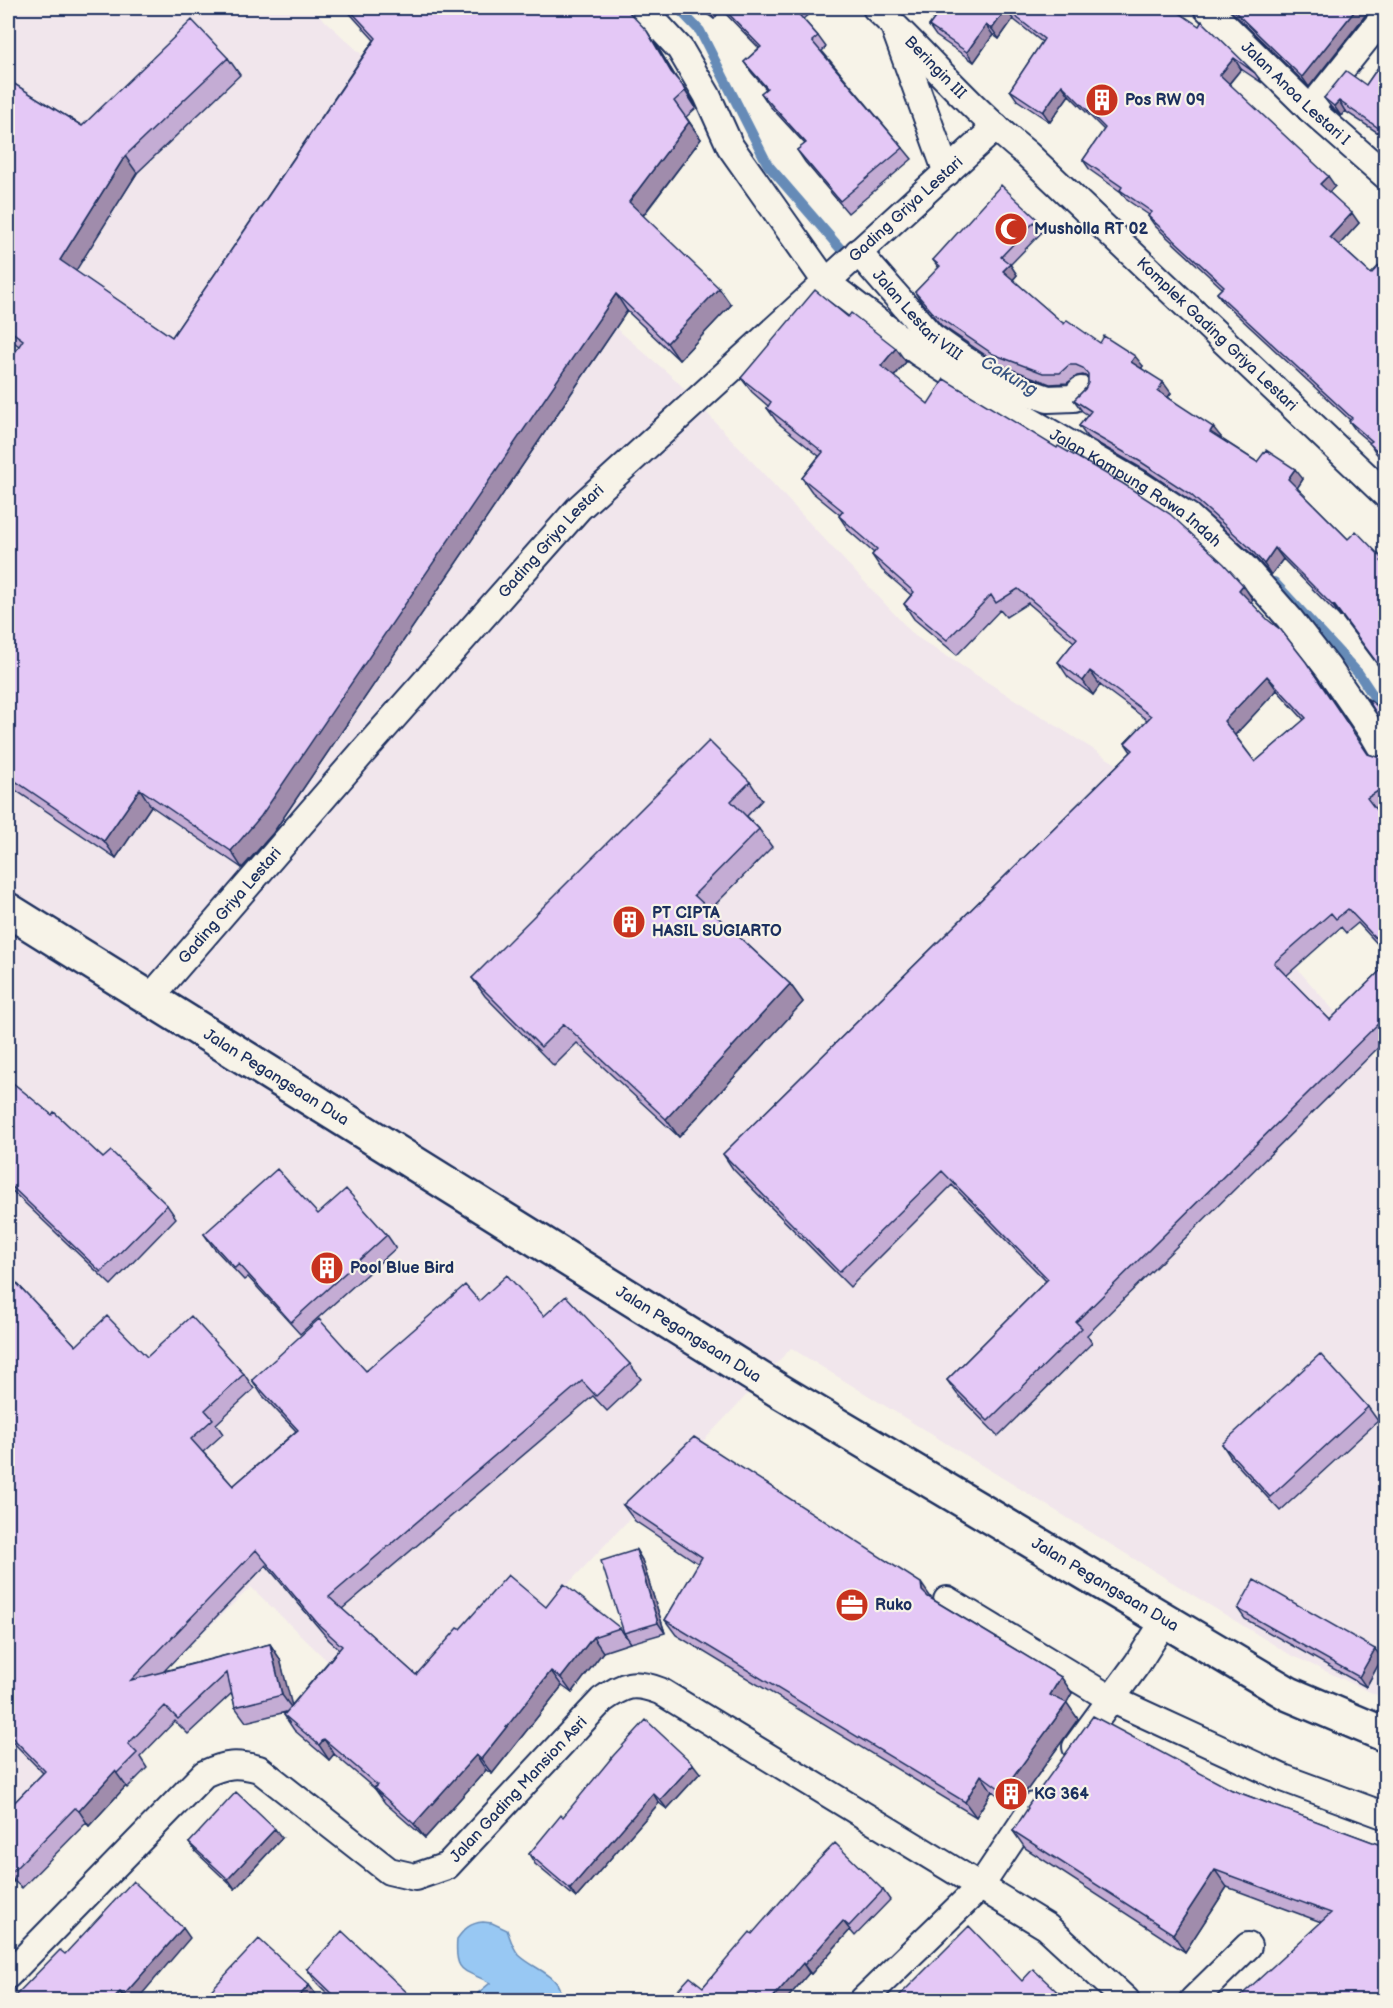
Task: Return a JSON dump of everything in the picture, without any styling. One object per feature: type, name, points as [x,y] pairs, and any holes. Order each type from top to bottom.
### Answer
[{"type":"main road","name":"Jalan Pegangsaan Dua","points":[[8,910],[778,1390],[1289,1694],[1386,1735]]},
{"type":"street","name":"Jalan Kampung Rawa Indah","points":[[642,8],[680,49],[706,95],[730,146],[828,280],[928,358],[987,396],[1140,485],[1189,517],[1245,568],[1289,618],[1328,668],[1386,756]]},
{"type":"street","name":"Jalan Anoa Lestari I","points":[[1207,8],[1310,109],[1386,176]]},
{"type":"street","points":[[1310,109],[1386,14]]},
{"type":"street","points":[[884,15],[947,173]]},
{"type":"street","name":"Beringin III","points":[[884,15],[996,127]]},
{"type":"street","name":"Gading Griya Lestari","points":[[150,998],[362,753],[579,508],[996,127]]},
{"type":"street","name":"Komplek Gading Griya Lestari","points":[[996,127],[1386,495]]},
{"type":"street","name":"Jalan Lestari VIII","points":[[855,255],[931,336],[993,378],[1048,399],[1074,398],[1081,390]]},
{"type":"street","points":[[947,1600],[1111,1699],[1283,1778],[1386,1816]]},
{"type":"street","points":[[863,2001],[980,1887],[1057,1773],[1137,1664],[1165,1620]]},
{"type":"street","name":"Jalan Gading Mansion Asri","points":[[8,1975],[204,1774],[222,1766],[239,1764],[259,1769],[389,1871],[415,1877],[447,1866],[602,1700],[618,1689],[640,1684],[660,1691],[1047,1927],[1126,2001]]},
{"type":"street","points":[[1193,2001],[1248,1946]]},
{"type":"shaded area","points":[[8,8],[311,8],[488,170],[472,204],[676,380],[915,636],[1121,767],[1385,1069],[1385,1699],[1289,1654],[791,1348],[415,1746],[251,1587],[8,1817]]},
{"type":"water","points":[[483,1922],[492,1923],[507,1930],[513,1947],[519,1955],[547,1974],[558,1985],[560,2000],[476,2000],[478,1993],[490,1983],[463,1970],[458,1960],[457,1939],[468,1927]]},
{"type":"building","points":[[348,8],[625,8],[647,31],[671,72],[682,85],[685,91],[674,101],[689,122],[629,202],[719,288],[667,343],[616,294],[261,816],[231,851],[140,789],[104,841],[8,776],[8,741],[15,730],[8,725],[8,363],[23,340],[8,329],[8,80],[82,126],[192,20],[228,58],[125,156],[60,260],[172,337],[376,38]]},
{"type":"building","points":[[723,8],[795,8],[818,36],[812,41],[903,148],[840,201],[797,150],[806,143],[761,93],[767,88],[744,62],[761,47]]},
{"type":"building","points":[[942,8],[1172,8],[1199,26],[1202,21],[1255,73],[1234,58],[1220,75],[1328,176],[1320,184],[1352,213],[1330,237],[1371,274],[1386,260],[1386,459],[1369,443],[1372,441],[1349,421],[1352,418],[1217,293],[1224,286],[1148,216],[1152,212],[1120,190],[1122,187],[1083,160],[1105,128],[1062,85],[1043,112],[1010,90],[1044,39],[1006,9],[992,29],[986,25],[967,52],[929,26]]},
{"type":"building","points":[[1231,8],[1357,8],[1302,77]]},
{"type":"building","points":[[1386,56],[1386,133],[1339,101],[1334,106],[1324,98],[1346,71],[1366,85]]},
{"type":"building","points":[[1001,185],[1037,219],[1001,257],[1010,264],[1003,271],[1064,324],[1067,320],[1100,343],[1104,336],[1135,356],[1131,362],[1163,382],[1158,391],[1213,427],[1210,432],[1257,462],[1266,450],[1295,469],[1288,479],[1348,539],[1356,531],[1383,559],[1381,561],[1386,566],[1386,675],[1334,605],[1275,548],[1264,564],[1248,546],[1190,494],[1079,426],[1091,411],[1074,400],[1088,383],[1088,374],[1083,368],[1069,365],[1060,373],[1043,373],[993,354],[934,314],[915,292],[940,266],[933,260]]},
{"type":"building","points":[[815,290],[848,317],[851,313],[896,348],[881,366],[928,404],[944,379],[1057,448],[1058,446],[1122,483],[1170,514],[1224,564],[1243,585],[1239,590],[1281,630],[1306,662],[1368,754],[1377,757],[1386,752],[1386,786],[1367,798],[1386,823],[1386,949],[1348,909],[1336,919],[1331,913],[1274,963],[1330,1020],[1386,965],[1386,1016],[1076,1322],[1082,1328],[988,1421],[947,1380],[1048,1279],[942,1171],[839,1272],[723,1154],[1133,750],[1125,743],[1151,716],[1090,671],[1083,681],[1058,662],[1077,638],[1018,589],[996,603],[991,595],[947,640],[904,604],[914,592],[872,555],[877,549],[839,516],[843,511],[802,478],[823,452],[767,408],[771,402],[741,378]],"holes":[[[1267,676],[1306,718],[1255,762],[1224,721]]]},
{"type":"building","points":[[1367,698],[1386,713],[1386,729]]},
{"type":"building","points":[[709,741],[750,782],[731,801],[759,829],[694,895],[790,984],[666,1119],[564,1024],[541,1047],[472,978]]},
{"type":"building","points":[[8,1079],[52,1115],[54,1112],[103,1158],[111,1151],[167,1205],[101,1272],[8,1183]]},
{"type":"building","points":[[277,1169],[318,1214],[346,1189],[387,1235],[291,1322],[239,1264],[235,1268],[204,1234]]},
{"type":"building","points":[[8,1274],[76,1346],[107,1316],[147,1357],[191,1316],[244,1374],[205,1410],[213,1419],[191,1439],[233,1486],[298,1430],[252,1380],[319,1319],[366,1371],[465,1285],[479,1301],[507,1275],[544,1316],[566,1296],[630,1364],[596,1396],[582,1381],[329,1597],[416,1675],[508,1575],[546,1607],[564,1584],[620,1628],[593,1637],[561,1678],[551,1671],[481,1759],[476,1755],[414,1824],[374,1788],[377,1785],[324,1739],[319,1745],[284,1715],[342,1646],[319,1625],[256,1550],[131,1680],[270,1644],[282,1695],[235,1707],[227,1673],[178,1719],[165,1706],[128,1744],[137,1753],[117,1773],[115,1771],[79,1811],[75,1808],[11,1873],[8,1870],[8,1809],[45,1771],[8,1733]]},
{"type":"building","points":[[1320,1354],[1368,1407],[1270,1497],[1222,1444]]},
{"type":"building","name":"Ruko","points":[[694,1437],[921,1583],[922,1591],[928,1597],[1061,1677],[1050,1695],[1067,1703],[1003,1791],[981,1775],[965,1802],[665,1620],[702,1557],[623,1505]]},
{"type":"building","points":[[636,1550],[658,1623],[624,1633],[601,1561]]},
{"type":"building","points":[[1254,1580],[1375,1649],[1359,1677],[1238,1609]]},
{"type":"building","points":[[1093,1716],[1232,1790],[1386,1847],[1386,2001],[1235,2001],[1331,1913],[1215,1870],[1173,1934],[1013,1831],[1027,1807]]},
{"type":"building","points":[[646,1720],[693,1764],[660,1800],[653,1793],[570,1889],[529,1854]]},
{"type":"building","points":[[236,1792],[275,1829],[228,1879],[189,1843]]},
{"type":"building","points":[[835,1843],[883,1890],[849,1926],[843,1921],[770,2001],[763,2001],[757,1995],[751,2001],[668,2001],[690,1977],[703,1987],[750,1932],[752,1934]]},
{"type":"building","points":[[133,1881],[183,1928],[124,1995],[120,1992],[112,2001],[10,2001],[60,1950],[65,1954]]},
{"type":"building","points":[[969,1926],[1022,1981],[1033,1969],[1067,2001],[894,2001]]},
{"type":"building","points":[[342,1931],[416,2001],[340,2001],[307,1969]]},
{"type":"building","points":[[259,1939],[309,1985],[295,2001],[201,2001]]},
{"type":"waterway","name":"Cakung","points":[[678,8],[700,31],[768,165],[851,261]]},
{"type":"waterway","name":"Cakung","points":[[1137,469],[1194,501]]},
{"type":"waterway","name":"Cakung","points":[[1217,521],[1253,560]]},
{"type":"waterway","name":"Cakung","points":[[1274,582],[1359,674],[1386,715]]},
{"type":"place","name":"Pos RW 09","points":[[1102,100]]},
{"type":"place","name":"Musholla RT 02","points":[[1011,229]]},
{"type":"place","name":"PT CIPTA HASIL SUGIARTO","points":[[629,922]]},
{"type":"place","name":"Pool Blue Bird","points":[[327,1268]]},
{"type":"place","name":"Ruko","points":[[852,1605]]},
{"type":"place","name":"KG 364","points":[[1011,1794]]}]
